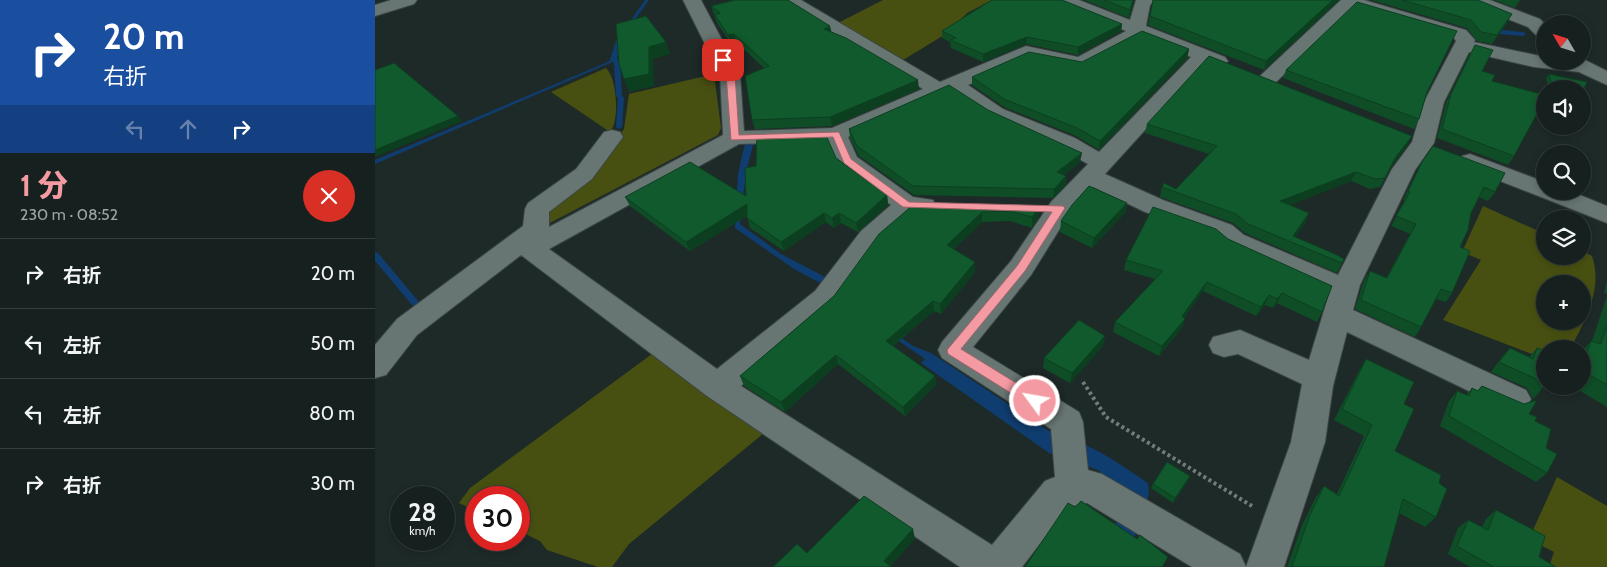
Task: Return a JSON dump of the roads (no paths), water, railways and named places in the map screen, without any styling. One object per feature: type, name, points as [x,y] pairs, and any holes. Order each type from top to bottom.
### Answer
[{"type":"street","points":[[375,10],[408,0]]},
{"type":"street","points":[[789,0],[824,23],[942,87],[961,89],[996,113],[1067,143],[1096,169],[1154,206],[1223,231],[1235,242],[1515,399]]},
{"type":"street","points":[[1064,0],[1260,78],[1350,1],[1460,34],[1466,40],[1434,102],[1429,145],[1404,170],[1340,302],[1319,378],[1308,442],[1265,567]]},
{"type":"street","points":[[375,366],[407,327],[527,244],[734,138],[836,134],[1026,52],[1045,54],[1081,63],[1131,36],[1137,28],[1142,4],[1146,0]]},
{"type":"street","points":[[1475,0],[1536,25]]},
{"type":"street","points":[[702,7],[731,74],[734,138]]},
{"type":"street","points":[[1463,45],[1536,62]]},
{"type":"street","points":[[1073,489],[1067,422],[953,350],[1021,268],[1060,208],[1203,54]]},
{"type":"street","points":[[1589,70],[1607,79]]},
{"type":"street","points":[[836,134],[847,161],[907,205],[945,206]]},
{"type":"street","points":[[527,244],[535,230],[537,209],[584,174],[612,137]]},
{"type":"street","points":[[1429,145],[1536,187]]},
{"type":"street","points":[[1569,200],[1607,215]]},
{"type":"street","points":[[718,387],[825,298],[869,237],[907,205]]},
{"type":"street","points":[[1031,208],[1060,208]]},
{"type":"street","points":[[527,244],[718,387],[993,567]]},
{"type":"street","points":[[1224,344],[1240,342],[1319,378]]},
{"type":"street","points":[[998,567],[1057,493],[1090,486],[1227,567]]},
{"type":"water","points":[[645,0],[649,0],[620,41],[617,60],[375,164],[375,160],[610,61],[615,43]]},
{"type":"water","points":[[816,141],[753,145],[746,173],[740,224],[781,254],[829,279],[822,284],[794,269],[735,228],[738,174],[745,143]]},
{"type":"water","points":[[839,295],[913,346],[931,353],[1058,437],[1094,449],[1148,483],[1149,494],[1131,548],[1114,526],[1130,497],[1098,470],[1049,453],[921,363],[925,359],[835,297]]},
{"type":"waterway","points":[[1491,28],[1501,32],[1523,34]]},
{"type":"waterway","points":[[616,51],[613,60],[617,62],[619,96],[621,98],[619,127]]},
{"type":"waterway","points":[[375,255],[416,304]]}]
